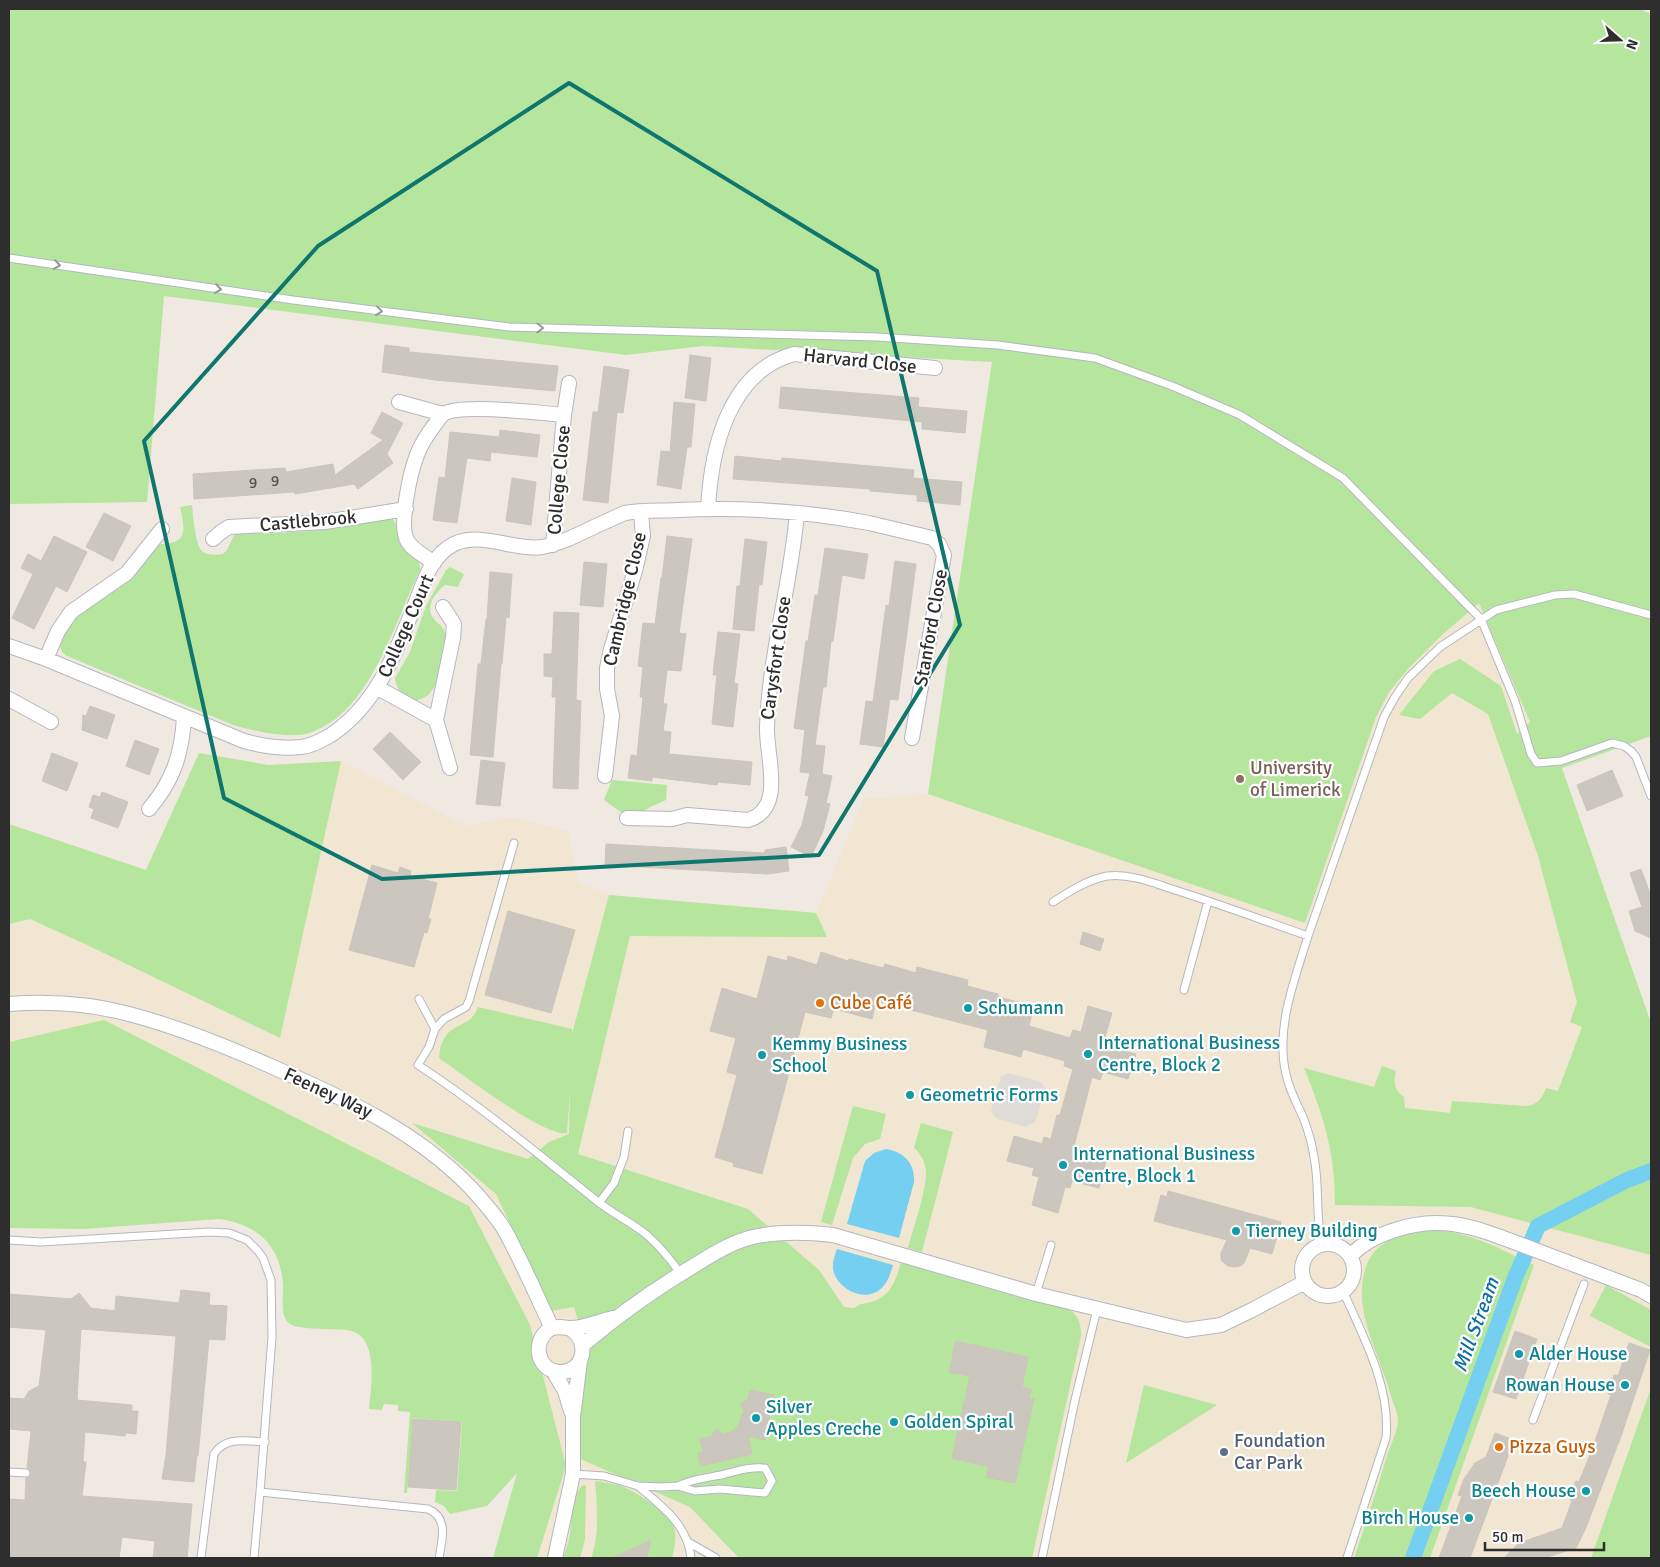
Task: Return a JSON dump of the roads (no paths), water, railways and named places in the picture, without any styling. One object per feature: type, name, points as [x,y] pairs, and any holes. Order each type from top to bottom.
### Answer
[{"type":"street","name":"Harvard Close","points":[[708,509],[711,468],[725,419],[743,389],[772,362],[794,354],[935,368]]},
{"type":"street","name":"College Close","points":[[553,545],[568,383]]},
{"type":"street","points":[[399,402],[443,414],[417,454],[409,482],[404,529],[406,540],[414,549],[434,562]]},
{"type":"street","name":"College Close","points":[[443,414],[457,410],[492,409],[564,415]]},
{"type":"street","name":"Castlebrook","points":[[213,539],[229,528],[325,522],[406,508]]},
{"type":"street","name":"College Court","points":[[9,646],[46,659],[244,741],[275,746],[301,747],[325,738],[340,728],[378,688],[390,666],[424,580],[442,552],[454,544],[468,540],[505,543],[525,547],[553,545],[624,513],[748,509],[797,513]]},
{"type":"street","name":"Cambridge Close","points":[[605,776],[612,716],[607,689],[607,668],[634,575],[643,536],[641,512]]},
{"type":"street","name":"Stanford Close","points":[[797,513],[868,523],[932,538],[939,544],[944,555],[912,738]]},
{"type":"street","name":"Carysfort Close","points":[[627,818],[672,819],[687,815],[748,820],[758,817],[769,802],[771,778],[766,732],[769,690],[797,513]]},
{"type":"street","points":[[46,659],[58,632],[71,612],[127,573],[162,529]]},
{"type":"street","points":[[443,607],[454,624],[453,638],[436,720],[450,768]]},
{"type":"street","points":[[378,688],[436,720]]},
{"type":"street","points":[[9,698],[51,722]]},
{"type":"street","points":[[149,809],[162,794],[176,766],[183,733],[184,717]]},
{"type":"street","name":"Feeney Way","points":[[9,1004],[57,1004],[128,1014],[164,1025],[247,1056],[377,1115],[447,1164],[472,1188],[503,1228],[552,1328]]},
{"type":"street","points":[[1350,1256],[1363,1244],[1409,1225],[1433,1222],[1454,1223],[1477,1229],[1548,1255],[1641,1290],[1651,1296]]},
{"type":"street","points":[[583,1345],[616,1317],[680,1274],[732,1245],[752,1238],[778,1233],[810,1232],[833,1235],[1036,1294],[1186,1330],[1221,1325],[1305,1282]]},
{"type":"street","points":[[1322,1244],[1338,1246],[1350,1256],[1354,1271],[1352,1278],[1343,1291],[1335,1295],[1326,1296],[1318,1294],[1310,1289],[1305,1282],[1302,1266],[1304,1259],[1309,1252],[1322,1244]]},
{"type":"street","points":[[580,1361],[576,1366],[567,1371],[554,1371],[546,1367],[538,1353],[538,1344],[543,1334],[552,1328],[560,1326],[576,1328],[616,1317]]},
{"type":"street","points":[[555,1558],[573,1474],[573,1417],[583,1345],[579,1336],[568,1328]]},
{"type":"street","points":[[554,1371],[569,1401],[573,1417]]},
{"type":"lane","points":[[9,258],[293,300],[509,328],[877,337],[998,345],[1095,358],[1172,386],[1240,415],[1343,478],[1481,619],[1515,701],[1531,754],[1537,763],[1561,761],[1612,743],[1624,746],[1636,757],[1651,796]]},
{"type":"lane","points":[[1322,1244],[1319,1230],[1313,1149],[1307,1127],[1290,1088],[1283,1059],[1285,1019],[1308,936],[1384,717],[1394,697],[1408,678],[1440,647],[1496,610],[1555,595],[1574,594],[1651,615]]},
{"type":"lane","points":[[514,842],[469,1001],[466,1007],[444,1020],[435,1028],[429,1047],[418,1065],[448,1085],[529,1146],[600,1203],[648,1236],[669,1258],[680,1274]]},
{"type":"lane","points":[[1053,902],[1089,881],[1108,876],[1139,879],[1308,936]]},
{"type":"lane","points":[[1184,990],[1208,901]]},
{"type":"lane","points":[[419,999],[435,1028]]},
{"type":"lane","points":[[600,1203],[614,1183],[624,1156],[628,1131]]},
{"type":"lane","points":[[9,1240],[41,1242],[216,1232],[230,1233],[253,1245],[263,1258],[271,1280],[272,1337],[254,1558]]},
{"type":"lane","points":[[1036,1294],[1051,1244]]},
{"type":"lane","points":[[1532,1420],[1584,1284]]},
{"type":"lane","points":[[1343,1291],[1378,1376],[1388,1422],[1386,1438],[1347,1558]]},
{"type":"lane","points":[[1042,1558],[1075,1400],[1097,1309]]},
{"type":"lane","points":[[201,1558],[214,1454],[220,1445],[230,1442],[264,1442]]},
{"type":"lane","points":[[573,1474],[604,1476],[638,1486],[678,1486],[695,1491],[720,1488],[764,1493],[772,1481],[765,1468],[750,1467],[690,1480],[678,1486]]},
{"type":"lane","points":[[9,1472],[26,1473]]},
{"type":"lane","points":[[638,1486],[672,1516],[688,1542],[691,1558]]},
{"type":"lane","points":[[260,1492],[428,1509],[435,1512],[440,1518],[443,1527],[439,1558]]},
{"type":"lane","points":[[688,1542],[716,1558]]},
{"type":"water","points":[[886,1149],[903,1156],[913,1169],[914,1175],[914,1182],[899,1238],[847,1224],[865,1161],[874,1153]]},
{"type":"water","points":[[837,1249],[893,1265],[884,1286],[878,1291],[864,1295],[857,1294],[844,1287],[835,1276],[833,1269]]},
{"type":"waterway","name":"Mill Stream","points":[[1413,1558],[1515,1278],[1538,1226],[1627,1180],[1651,1171]]},
{"type":"place","name":"University of Limerick","points":[[1240,779]]},
{"type":"place","name":"Cube Café","points":[[820,1003]]},
{"type":"place","name":"Schumann","points":[[968,1008]]},
{"type":"place","name":"International Business Centre, Block 2","points":[[1088,1054]]},
{"type":"place","name":"Kemmy Business School","points":[[762,1055]]},
{"type":"place","name":"Geometric Forms","points":[[910,1095]]},
{"type":"place","name":"International Business Centre, Block 1","points":[[1063,1165]]},
{"type":"place","name":"Tierney Building","points":[[1236,1231]]},
{"type":"place","name":"Alder House","points":[[1519,1354]]},
{"type":"place","name":"Rowan House","points":[[1625,1385]]},
{"type":"place","name":"Silver Apples Creche","points":[[756,1418]]},
{"type":"place","name":"Golden Spiral","points":[[894,1422]]},
{"type":"place","name":"Pizza Guys","points":[[1499,1447]]},
{"type":"place","name":"Foundation Car Park","points":[[1224,1452]]},
{"type":"place","name":"Beech House","points":[[1586,1491]]},
{"type":"place","name":"Birch House","points":[[1469,1518]]}]
